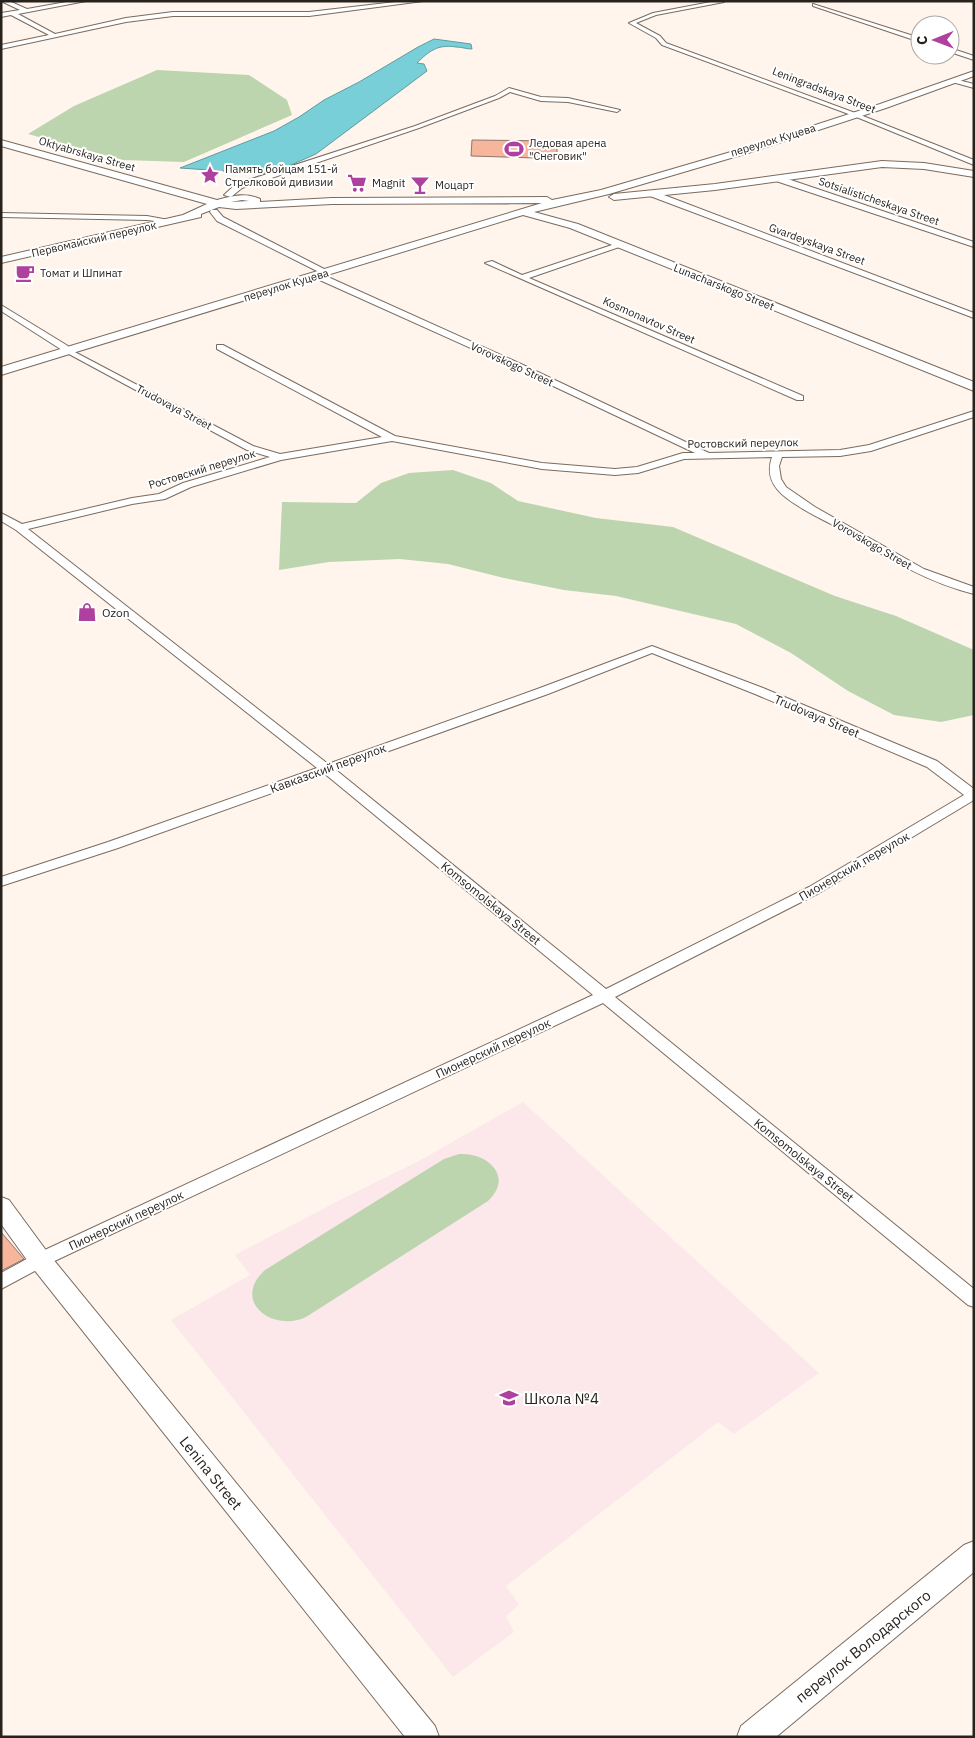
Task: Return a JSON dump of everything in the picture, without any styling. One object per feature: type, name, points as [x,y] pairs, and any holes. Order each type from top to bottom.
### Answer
[{"type":"street","points":[[4,1],[25,10]]},
{"type":"street","points":[[1,15],[83,1]]},
{"type":"street","points":[[1,47],[126,20],[173,14],[309,14],[420,1]]},
{"type":"street","name":"Leningradskaya Street","points":[[720,2],[655,14],[632,23],[656,36],[664,44],[856,115],[974,164]]},
{"type":"street","points":[[829,2],[815,5],[910,37]]},
{"type":"street","points":[[12,13],[54,36]]},
{"type":"street","points":[[960,53],[974,58]]},
{"type":"street","name":"переулок Куцева","points":[[1,371],[68,349],[524,212],[617,188],[856,115],[974,73]]},
{"type":"street","points":[[954,81],[974,86]]},
{"type":"street","points":[[235,201],[239,186],[417,127],[488,101],[508,90],[541,99],[576,102],[617,110]]},
{"type":"street","name":"Oktyabrskaya Street","points":[[1,143],[196,198],[235,201]]},
{"type":"street","name":"переулок Куцева","points":[[570,199],[653,194],[882,164],[924,166],[974,174]]},
{"type":"street","name":"Sotsialisticheskaya Street","points":[[776,178],[974,245]]},
{"type":"street","name":"Oktyabrskaya Street","points":[[166,189],[235,201]]},
{"type":"street","name":"Gvardeyskaya Street","points":[[653,194],[974,316]]},
{"type":"street","points":[[196,198],[202,204],[197,212]]},
{"type":"street","name":"Первомайский переулок","points":[[187,217],[197,212],[235,201],[570,199]]},
{"type":"street","name":"Lunacharskogo Street","points":[[471,200],[574,226],[974,388]]},
{"type":"street","name":"Первомайский переулок","points":[[1,260],[214,212],[235,201]]},
{"type":"street","name":"Vorovskogo Street","points":[[214,212],[220,218],[321,274],[708,456]]},
{"type":"street","points":[[1,215],[147,218],[170,221]]},
{"type":"street","points":[[523,277],[621,245]]},
{"type":"street","name":"Kosmonavtov Street","points":[[489,263],[800,398]]},
{"type":"street","name":"Trudovaya Street","points":[[1,307],[68,349],[250,448],[280,458]]},
{"type":"street","name":"Ростовский переулок","points":[[220,347],[392,438],[542,466],[615,472],[638,470],[683,456],[840,453],[871,448],[974,414]]},
{"type":"street","name":"Ростовский переулок","points":[[20,528],[132,500],[161,496],[187,485],[280,458],[392,438]]},
{"type":"street","name":"Vorovskogo Street","points":[[778,455],[774,466],[776,479],[782,489],[811,509],[920,571],[974,591]]},
{"type":"street","name":"Komsomolskaya Street","points":[[1,516],[20,528],[326,768],[974,1300]]},
{"type":"street","name":"Trudovaya Street","points":[[652,649],[759,691],[932,764],[973,795]]},
{"type":"street","name":"Кавказский переулок","points":[[1,882],[113,845],[544,691],[652,649]]},
{"type":"street","name":"Пионерский переулок","points":[[1,1282],[40,1260],[605,996],[814,890],[973,795]]},
{"type":"street","name":"Lenina Street","points":[[1,1206],[40,1260],[424,1737]]},
{"type":"street","name":"переулок Володарского","points":[[752,1737],[974,1554]]},
{"type":"shaded area","name":"Школа №4","points":[[523,1102],[819,1373],[734,1434],[718,1422],[506,1586],[519,1605],[506,1616],[514,1632],[453,1677],[171,1320],[250,1275],[235,1255],[417,1162]]},
{"type":"green space","points":[[157,70],[249,75],[287,100],[292,115],[184,162],[123,160],[28,134],[74,106]]},
{"type":"green space","points":[[453,470],[491,483],[518,501],[596,518],[673,527],[835,596],[896,616],[974,650],[974,715],[941,722],[894,715],[848,691],[791,653],[736,624],[616,596],[564,590],[448,564],[400,559],[329,562],[279,570],[282,502],[356,503],[381,483],[409,473]]},
{"type":"green space","points":[[459,1154],[470,1154],[479,1157],[494,1168],[498,1175],[499,1183],[488,1201],[306,1317],[293,1321],[280,1321],[260,1311],[254,1303],[252,1293],[256,1282],[265,1270],[444,1159]]},
{"type":"water","points":[[434,39],[471,44],[472,49],[450,46],[434,49],[417,63],[424,64],[427,71],[316,154],[265,174],[180,168],[274,131],[324,100]]},
{"type":"building","name":"Ледовая арена \"Снеговик\"","points":[[472,140],[557,141],[557,157],[471,156]]},
{"type":"building","points":[[1,1232],[24,1259],[1,1271]]},
{"type":"place","name":"Ледовая арена \"Снеговик\"","points":[[514,149]]},
{"type":"place","name":"Память бойцам 151-й Стрелковой дивизии","points":[[210,175]]},
{"type":"place","name":"Magnit","points":[[357,183]]},
{"type":"place","name":"Моцарт","points":[[420,185]]},
{"type":"place","name":"Томат и Шпинат","points":[[25,273]]},
{"type":"place","name":"Ozon","points":[[87,612]]},
{"type":"place","name":"Школа №4","points":[[509,1398]]}]
